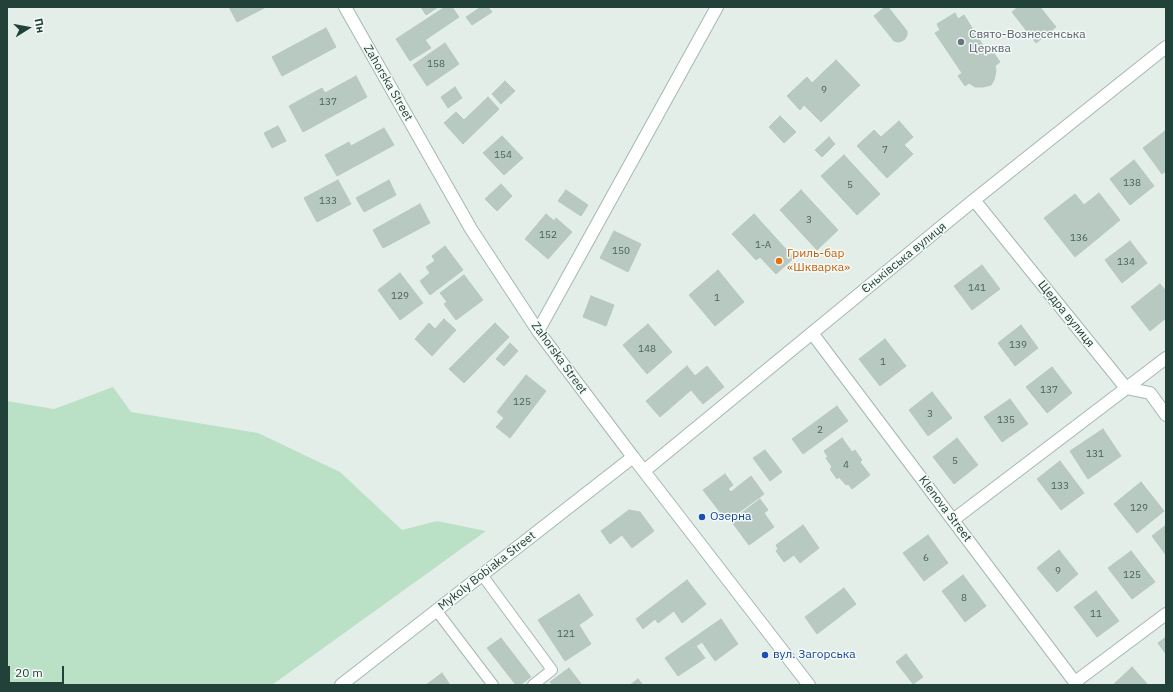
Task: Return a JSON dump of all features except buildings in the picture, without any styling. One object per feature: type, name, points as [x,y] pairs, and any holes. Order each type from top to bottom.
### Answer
[{"type":"street","name":"Zahorska Street","points":[[345,7],[471,228],[538,331],[809,685]]},
{"type":"street","points":[[538,331],[717,7]]},
{"type":"street","name":"Єньківська вулиця","points":[[644,471],[974,200],[1166,47]]},
{"type":"street","name":"Щедра вулиця","points":[[974,200],[1126,388]]},
{"type":"street","name":"Klenova Street","points":[[812,333],[1076,684]]},
{"type":"street","points":[[953,520],[1166,358]]},
{"type":"street","points":[[1126,388],[1150,393],[1166,415]]},
{"type":"street","name":"Mykoly Bobiaka Street","points":[[341,685],[633,457]]},
{"type":"street","points":[[1076,684],[1166,614]]},
{"type":"lane","points":[[482,575],[552,670],[533,685]]},
{"type":"lane","points":[[436,610],[493,685]]},
{"type":"green space","points":[[113,387],[131,412],[258,433],[340,472],[402,530],[437,521],[486,531],[272,685],[7,685],[7,401],[54,409]]},
{"type":"place","name":"Свято-Вознесенська Церква","points":[[961,42]]},
{"type":"place","name":"Гриль-бар «Шкварка»","points":[[779,261]]},
{"type":"place","name":"Озерна","points":[[702,517]]},
{"type":"place","name":"вул. Загорська","points":[[765,655]]}]
